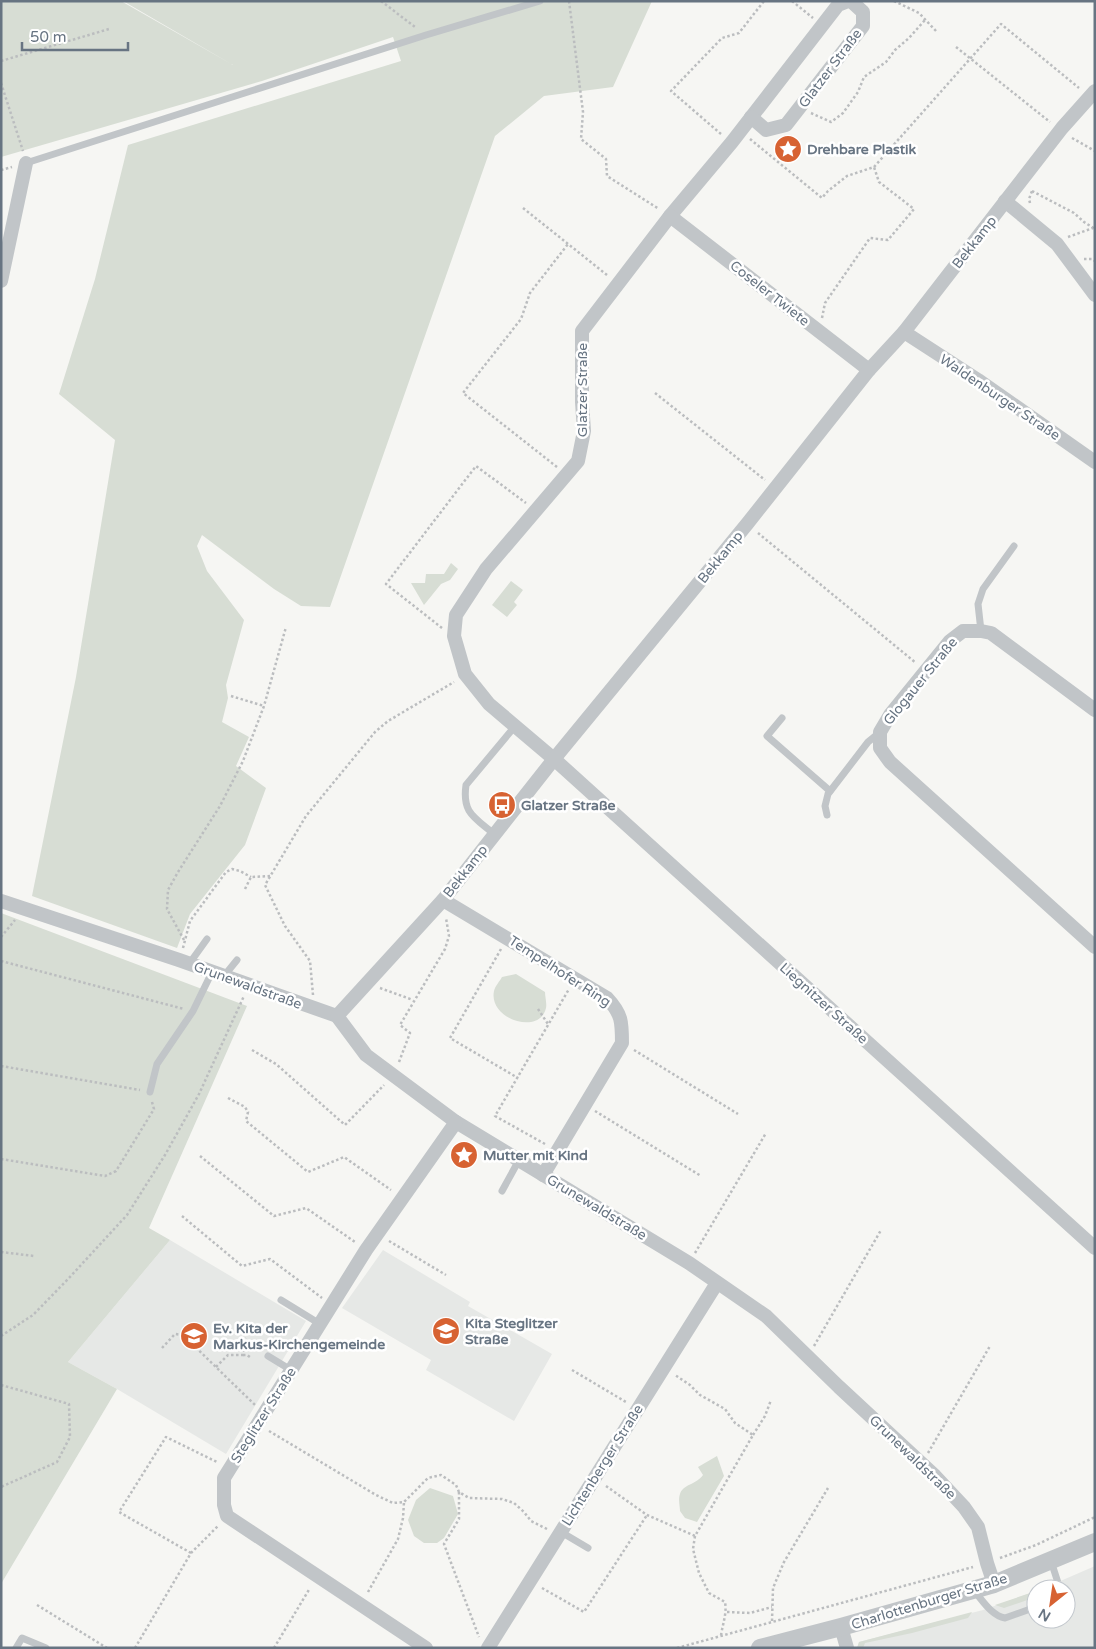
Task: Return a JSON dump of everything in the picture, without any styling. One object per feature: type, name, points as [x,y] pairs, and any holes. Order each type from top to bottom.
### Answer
[{"type":"street","name":"Glatzer Straße","points":[[554,759],[489,704],[465,674],[454,636],[456,615],[486,569],[578,461],[584,431],[582,330],[670,216],[732,142],[740,131],[822,25],[838,5],[850,1],[863,12],[863,26],[786,125],[766,130],[751,117]]},
{"type":"street","name":"Bekkamp","points":[[337,1016],[443,900],[554,759],[747,524],[870,370],[904,332],[1061,130],[1092,94]]},
{"type":"street","points":[[1,281],[26,163]]},
{"type":"street","points":[[1005,201],[1057,244],[1095,295]]},
{"type":"street","name":"Coseler Twiete","points":[[670,216],[870,370]]},
{"type":"street","name":"Waldenburger Straße","points":[[904,332],[978,380],[1095,462]]},
{"type":"street","name":"Glogauer Straße","points":[[981,631],[963,631],[950,641],[890,715],[880,732],[880,748],[890,762],[1095,947]]},
{"type":"street","points":[[981,631],[991,633],[1095,710]]},
{"type":"street","name":"Liegnitzer Straße","points":[[554,759],[1095,1248]]},
{"type":"street","name":"Tempelhofer Ring","points":[[443,900],[607,998],[617,1008],[622,1023],[622,1043]]},
{"type":"street","name":"Grunewaldstraße","points":[[1,901],[337,1016],[366,1055],[456,1122],[689,1263],[766,1316],[922,1463],[964,1507],[978,1527],[994,1584]]},
{"type":"street","points":[[543,1175],[622,1043]]},
{"type":"street","name":"Steglitzer Straße","points":[[227,1516],[224,1505],[224,1478],[366,1250],[456,1122]]},
{"type":"street","name":"Lichtenberger Straße","points":[[484,1643],[530,1580],[717,1283]]},
{"type":"street","points":[[227,1516],[426,1648]]},
{"type":"street","name":"Charlottenburger Straße","points":[[760,1648],[994,1584],[1095,1542]]},
{"type":"street","points":[[841,1627],[847,1648]]},
{"type":"lane","points":[[26,163],[540,1]]},
{"type":"lane","points":[[981,631],[978,604],[982,589],[1014,546]]},
{"type":"lane","points":[[782,718],[767,736],[830,791]]},
{"type":"lane","points":[[494,834],[468,811],[464,798],[466,785],[516,725]]},
{"type":"lane","points":[[827,815],[826,798],[830,791],[868,742],[880,732]]},
{"type":"lane","points":[[189,964],[207,939]]},
{"type":"lane","points":[[150,1092],[157,1064],[218,974],[237,960]]},
{"type":"lane","points":[[502,1191],[520,1160]]},
{"type":"lane","points":[[281,1300],[320,1324]]},
{"type":"lane","points":[[268,1356],[291,1370]]},
{"type":"lane","points":[[561,1532],[588,1548]]},
{"type":"lane","points":[[1051,1560],[1057,1579]]},
{"type":"lane","points":[[973,1590],[1001,1617],[1005,1618],[1026,1611]]},
{"type":"lane","points":[[16,1648],[22,1638],[46,1648]]},
{"type":"path","points":[[381,1],[426,36]]},
{"type":"path","points":[[569,1],[583,112],[581,139],[606,159],[607,176],[670,216]]},
{"type":"path","points":[[732,142],[671,91],[722,38],[739,33],[764,1]]},
{"type":"path","points":[[792,1],[822,25]]},
{"type":"path","points":[[894,1],[918,13],[936,31]]},
{"type":"path","points":[[800,108],[831,122],[842,113],[858,92],[864,77],[886,62],[895,50],[925,20]]},
{"type":"path","points":[[740,131],[822,198],[847,176],[874,167],[1001,24],[1092,94]]},
{"type":"path","points":[[1,61],[109,28]]},
{"type":"path","points":[[956,47],[1047,121],[1095,150]]},
{"type":"path","points":[[1,82],[26,163]]},
{"type":"path","points":[[820,332],[825,303],[870,238],[888,240],[914,209],[879,182],[874,167]]},
{"type":"path","points":[[1019,184],[1074,213],[1094,229]]},
{"type":"path","points":[[523,208],[618,283]]},
{"type":"path","points":[[1064,239],[1077,233],[1094,229]]},
{"type":"path","points":[[567,474],[463,393],[521,318],[530,293],[568,244]]},
{"type":"path","points":[[655,393],[776,488]]},
{"type":"path","points":[[454,636],[438,626],[386,584],[476,466],[536,510]]},
{"type":"path","points":[[747,524],[926,671]]},
{"type":"path","points":[[270,876],[251,878],[240,871],[232,869],[226,872],[190,921],[184,940],[167,909],[168,890],[223,799],[246,753],[264,706],[286,627]]},
{"type":"path","points":[[314,1008],[310,961],[285,926],[266,885],[270,876],[306,816],[375,732],[388,721],[465,674]]},
{"type":"path","points":[[231,696],[264,706]]},
{"type":"path","points":[[245,890],[251,878]]},
{"type":"path","points":[[252,1050],[276,1064],[346,1125],[394,1076],[410,1033],[400,1025],[413,1000],[445,949],[449,936],[443,900]]},
{"type":"path","points":[[1,938],[24,909]]},
{"type":"path","points":[[508,938],[450,1038],[518,1078]]},
{"type":"path","points":[[1,961],[194,1011]]},
{"type":"path","points":[[558,1151],[495,1116],[576,978]]},
{"type":"path","points":[[367,983],[413,1000]]},
{"type":"path","points":[[2,1336],[33,1315],[127,1216],[165,1155],[199,1094],[248,985]]},
{"type":"path","points":[[538,1009],[549,1024]]},
{"type":"path","points":[[622,1043],[738,1114]]},
{"type":"path","points":[[1,1066],[150,1092],[154,1109],[116,1171],[105,1176],[1,1159]]},
{"type":"path","points":[[228,1098],[245,1108],[248,1112],[246,1121],[308,1172],[344,1158],[402,1198]]},
{"type":"path","points":[[585,1105],[701,1176]]},
{"type":"path","points":[[689,1263],[766,1134]]},
{"type":"path","points":[[200,1156],[274,1216],[306,1208],[366,1250]]},
{"type":"path","points":[[182,1216],[242,1266],[270,1259],[331,1305]]},
{"type":"path","points":[[808,1357],[881,1230]]},
{"type":"path","points":[[377,1234],[446,1275]]},
{"type":"path","points":[[1,1252],[34,1256]]},
{"type":"path","points":[[162,1348],[175,1334],[183,1334],[216,1367],[260,1419],[376,1495],[393,1504],[404,1502],[428,1478],[441,1475],[456,1485],[459,1492],[459,1519],[444,1544],[484,1643]]},
{"type":"path","points":[[243,1355],[243,1341],[246,1338]]},
{"type":"path","points":[[922,1463],[990,1346]]},
{"type":"path","points":[[216,1367],[228,1355],[247,1355],[250,1358]]},
{"type":"path","points":[[664,1368],[690,1385],[700,1395],[725,1409],[735,1423],[753,1434]]},
{"type":"path","points":[[572,1370],[638,1409]]},
{"type":"path","points":[[1,1385],[69,1404],[70,1437],[57,1462],[1,1487]]},
{"type":"path","points":[[721,1635],[723,1620],[727,1612],[725,1602],[709,1593],[699,1573],[693,1549],[695,1536],[765,1416],[770,1400]]},
{"type":"path","points":[[191,1553],[119,1512],[166,1437],[230,1468]]},
{"type":"path","points":[[594,1478],[647,1515],[695,1536]]},
{"type":"path","points":[[772,1621],[773,1588],[784,1562],[828,1488]]},
{"type":"path","points":[[459,1492],[469,1498],[502,1499],[514,1503],[531,1521],[544,1528],[561,1532]]},
{"type":"path","points":[[361,1605],[398,1539],[404,1502]]},
{"type":"path","points":[[530,1580],[584,1612],[647,1515]]},
{"type":"path","points":[[135,1648],[191,1553],[227,1516]]},
{"type":"path","points":[[677,1648],[987,1563],[1036,1545],[1095,1517]]},
{"type":"path","points":[[274,1648],[317,1576]]},
{"type":"path","points":[[37,1605],[107,1648]]},
{"type":"path","points":[[727,1612],[750,1613],[772,1607]]},
{"type":"shaded area","points":[[1,1],[121,1],[233,65],[123,1],[652,1],[613,87],[544,96],[495,136],[330,607],[301,606],[274,589],[202,535],[197,546],[207,571],[244,620],[226,685],[228,698],[222,722],[249,737],[236,766],[266,788],[245,845],[190,914],[177,948],[32,896],[76,677],[115,440],[59,394],[95,279],[128,145],[401,61],[393,37],[262,81],[1,157]]},
{"type":"shaded area","points":[[451,563],[458,569],[450,580],[441,584],[424,605],[411,583],[425,583],[426,574],[444,574]]},
{"type":"shaded area","points":[[511,581],[523,590],[514,602],[517,605],[507,617],[492,605]]},
{"type":"shaded area","points":[[1,913],[247,1006],[149,1228],[170,1240],[68,1362],[117,1389],[1,1584]]},
{"type":"shaded area","points":[[516,974],[545,992],[546,1008],[542,1016],[534,1021],[525,1022],[506,1016],[494,1001],[494,991],[502,977]]},
{"type":"shaded area","name":"Ev. Kita der Markus-Kirchengemeinde","points":[[170,1240],[306,1321],[226,1454],[68,1362]]},
{"type":"shaded area","name":"Kita Steglitzer Straße","points":[[383,1250],[470,1302],[468,1306],[552,1354],[514,1421],[426,1370],[431,1360],[342,1308]]},
{"type":"shaded area","points":[[717,1456],[724,1476],[697,1522],[685,1518],[680,1511],[680,1494],[684,1488],[697,1481],[703,1475],[698,1467]]},
{"type":"shaded area","points":[[430,1488],[453,1496],[458,1514],[444,1538],[437,1543],[424,1543],[414,1536],[408,1520],[416,1500]]},
{"type":"shaded area","points":[[1095,1566],[1095,1648],[857,1648],[859,1642],[983,1610],[1026,1595],[1026,1629],[1076,1629],[1076,1579],[1065,1579]]},
{"type":"shaded area","points":[[1026,1594],[1026,1600],[1004,1608],[995,1605]]},
{"type":"shaded area","points":[[972,1612],[968,1618],[865,1643],[863,1648],[857,1648],[859,1642]]},
{"type":"place","name":"Drehbare Plastik","points":[[788,149]]},
{"type":"place","name":"Glatzer Straße","points":[[502,805]]},
{"type":"place","name":"Mutter mit Kind","points":[[464,1155]]},
{"type":"place","name":"Kita Steglitzer Straße","points":[[446,1331]]},
{"type":"place","name":"Ev. Kita der Markus-Kirchengemeinde","points":[[194,1336]]}]
